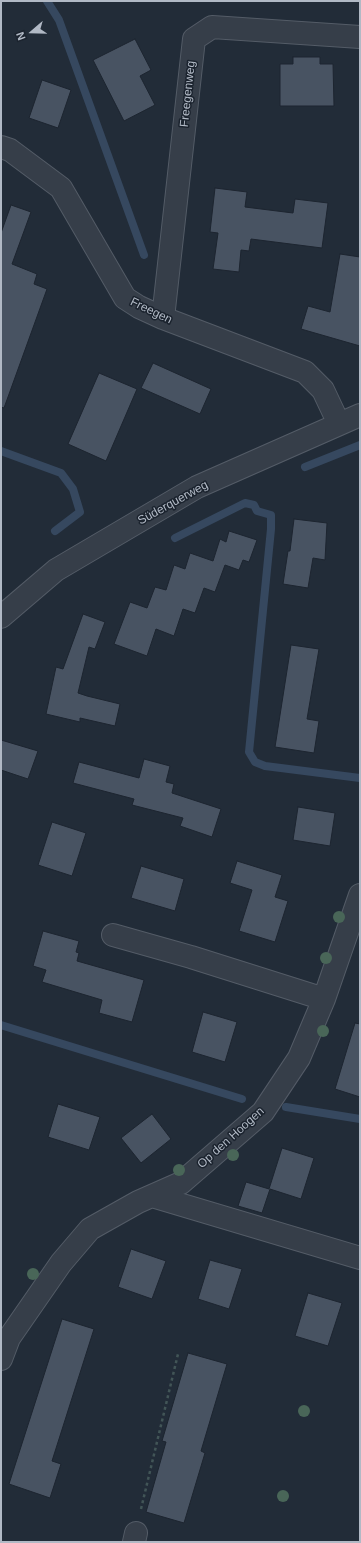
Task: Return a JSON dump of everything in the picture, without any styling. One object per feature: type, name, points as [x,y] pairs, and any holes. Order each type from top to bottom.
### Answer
[{"type":"street","name":"Freegenweg","points":[[163,318],[194,40],[212,27],[360,37]]},
{"type":"street","name":"Freegen","points":[[1,147],[10,150],[61,188],[125,298],[139,307],[163,318],[305,372],[323,390],[339,424]]},
{"type":"street","name":"Süderquerweg","points":[[1,617],[56,570],[197,487],[360,415]]},
{"type":"street","name":"Op den Hoogen","points":[[1,1359],[9,1338],[61,1263],[90,1229],[138,1202],[181,1183],[263,1112],[299,1058],[324,999],[360,895]]},
{"type":"street","points":[[113,935],[324,999]]},
{"type":"street","points":[[152,1196],[360,1258]]},
{"type":"path","points":[[135,1538],[178,1354]]},
{"type":"building","points":[[135,39],[151,70],[140,76],[155,105],[124,121],[93,60]]},
{"type":"building","points":[[293,57],[320,57],[320,64],[333,64],[334,106],[280,106],[280,64],[293,64]]},
{"type":"building","points":[[42,80],[71,90],[58,128],[29,118]]},
{"type":"building","points":[[215,188],[247,192],[245,207],[293,213],[295,199],[328,203],[322,248],[251,239],[249,251],[241,250],[239,272],[213,269],[218,233],[210,232]]},
{"type":"building","points":[[11,205],[31,212],[12,264],[37,274],[34,284],[47,289],[4,408],[1,407],[1,233]]},
{"type":"building","points":[[340,254],[360,257],[360,346],[301,329],[308,306],[330,312]]},
{"type":"building","points":[[153,363],[211,389],[200,414],[141,388]]},
{"type":"building","points":[[99,373],[137,389],[106,461],[68,444]]},
{"type":"building","points":[[294,519],[327,523],[325,560],[313,558],[308,588],[283,584],[288,551],[290,551]]},
{"type":"building","points":[[229,531],[257,540],[249,562],[243,560],[239,570],[225,565],[215,592],[204,588],[195,613],[183,609],[174,636],[156,629],[147,656],[114,644],[130,602],[147,608],[155,587],[166,590],[174,565],[185,569],[190,553],[213,561],[220,539],[226,542]]},
{"type":"building","points":[[83,614],[105,622],[95,649],[89,647],[78,693],[120,704],[115,726],[80,718],[80,722],[46,714],[56,667],[63,669]]},
{"type":"building","points":[[291,645],[319,649],[307,719],[319,721],[314,753],[275,747]]},
{"type":"building","points":[[1,740],[38,751],[28,779],[1,770]]},
{"type":"building","points":[[144,759],[170,766],[166,782],[174,784],[172,793],[221,809],[212,837],[180,826],[183,818],[132,805],[134,799],[73,783],[79,762],[139,778]]},
{"type":"building","points":[[298,807],[335,813],[330,846],[293,840]]},
{"type":"building","points":[[52,822],[86,833],[72,876],[38,865]]},
{"type":"building","points":[[237,861],[282,875],[275,897],[288,901],[275,942],[239,931],[252,890],[230,883]]},
{"type":"building","points":[[141,866],[184,879],[175,911],[131,898]]},
{"type":"building","points":[[43,931],[79,941],[76,952],[79,953],[77,961],[144,980],[132,1022],[99,1013],[102,1000],[42,982],[46,970],[33,966]]},
{"type":"building","points":[[203,1012],[237,1022],[225,1062],[192,1052]]},
{"type":"building","points":[[355,1023],[360,1024],[360,1097],[335,1089]]},
{"type":"building","points":[[58,1104],[100,1117],[89,1150],[48,1137]]},
{"type":"building","points":[[152,1114],[171,1139],[141,1163],[121,1138]]},
{"type":"building","points":[[282,1148],[314,1158],[301,1199],[270,1189],[262,1213],[238,1206],[246,1182],[269,1189]]},
{"type":"building","points":[[131,1249],[166,1261],[152,1299],[118,1287]]},
{"type":"building","points":[[210,1260],[242,1269],[229,1309],[198,1299]]},
{"type":"building","points":[[308,1293],[342,1303],[328,1346],[295,1336]]},
{"type":"building","points":[[62,1319],[94,1329],[52,1461],[61,1464],[50,1498],[9,1484]]},
{"type":"building","points":[[188,1353],[227,1364],[201,1451],[205,1453],[184,1523],[146,1512],[166,1442],[162,1441]]},
{"type":"waterway","points":[[47,1],[59,20],[144,255]]},
{"type":"waterway","points":[[305,467],[360,445]]},
{"type":"waterway","points":[[1,451],[61,473],[73,489],[80,512],[55,531]]},
{"type":"waterway","points":[[175,538],[245,503],[254,505],[257,511],[271,515],[271,529],[249,752],[255,762],[265,766],[360,778]]},
{"type":"waterway","points":[[1,1025],[242,1099]]},
{"type":"waterway","points":[[286,1107],[360,1119]]}]
